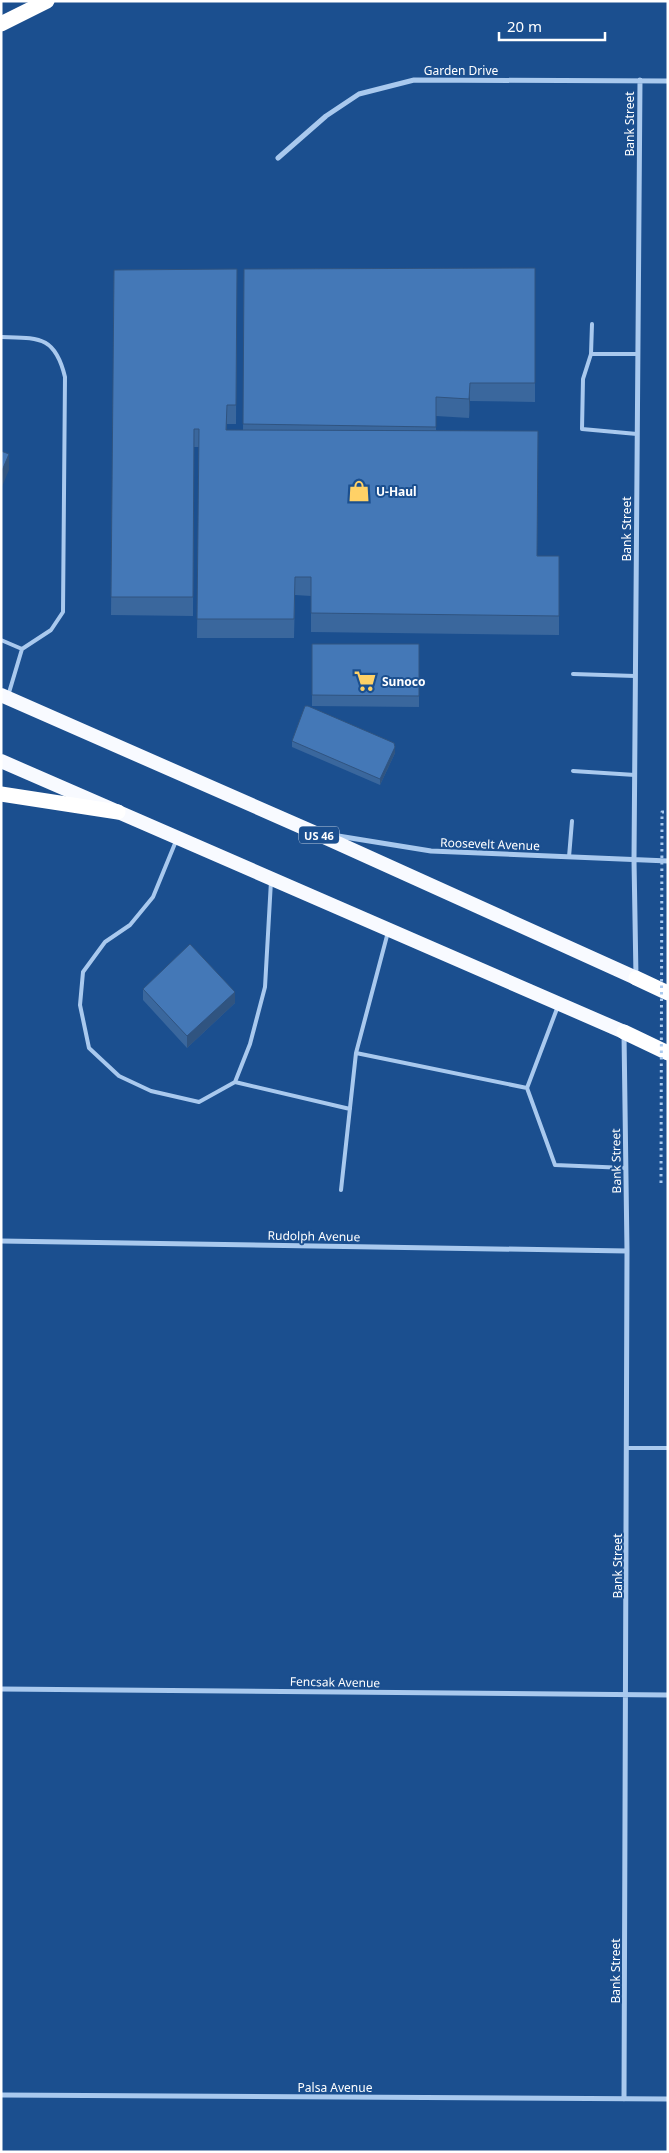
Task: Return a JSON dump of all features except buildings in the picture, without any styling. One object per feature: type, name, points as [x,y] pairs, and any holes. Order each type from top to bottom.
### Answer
[{"type":"highway","points":[[1,24],[47,1]]},
{"type":"highway","name":"US 46","points":[[4,696],[313,832],[668,993]]},
{"type":"highway","points":[[1,761],[668,1052]]},
{"type":"highway","points":[[1,794],[118,812]]},
{"type":"street","name":"Garden Drive","points":[[278,158],[326,116],[359,94],[414,80],[668,81]]},
{"type":"street","name":"Bank Street","points":[[636,978],[634,860],[640,80]]},
{"type":"street","name":"Roosevelt Avenue","points":[[313,832],[431,851],[668,861]]},
{"type":"street","name":"Bank Street","points":[[624,1032],[627,1250],[627,1695],[624,2099]]},
{"type":"street","name":"Rudolph Avenue","points":[[1,1241],[627,1250]]},
{"type":"street","name":"Fencsak Avenue","points":[[1,1689],[668,1695]]},
{"type":"street","name":"Palsa Avenue","points":[[1,2095],[668,2099]]},
{"type":"lane","points":[[592,324],[591,354],[582,379],[582,429],[637,434]]},
{"type":"lane","points":[[1,337],[38,338],[52,347],[61,359],[66,377],[63,612],[51,630],[22,649],[4,696]]},
{"type":"lane","points":[[591,354],[638,354]]},
{"type":"lane","points":[[1,640],[22,649]]},
{"type":"lane","points":[[573,674],[636,676]]},
{"type":"lane","points":[[573,772],[635,775]]},
{"type":"lane","points":[[569,857],[572,821]]},
{"type":"lane","points":[[177,838],[153,897],[130,925],[105,942],[83,972],[80,1005],[90,1048],[119,1076],[151,1091],[199,1102],[235,1082],[250,1044],[265,986],[271,879]]},
{"type":"lane","points":[[342,1190],[356,1053],[388,930]]},
{"type":"lane","points":[[559,1004],[527,1088],[555,1165],[626,1168]]},
{"type":"lane","points":[[356,1053],[527,1088]]},
{"type":"lane","points":[[235,1082],[350,1109]]},
{"type":"lane","points":[[627,1448],[668,1448]]},
{"type":"path","points":[[661,1183],[662,812],[668,812]]},
{"type":"place","name":"U-Haul","points":[[359,491]]},
{"type":"place","name":"Sunoco","points":[[365,681]]}]
